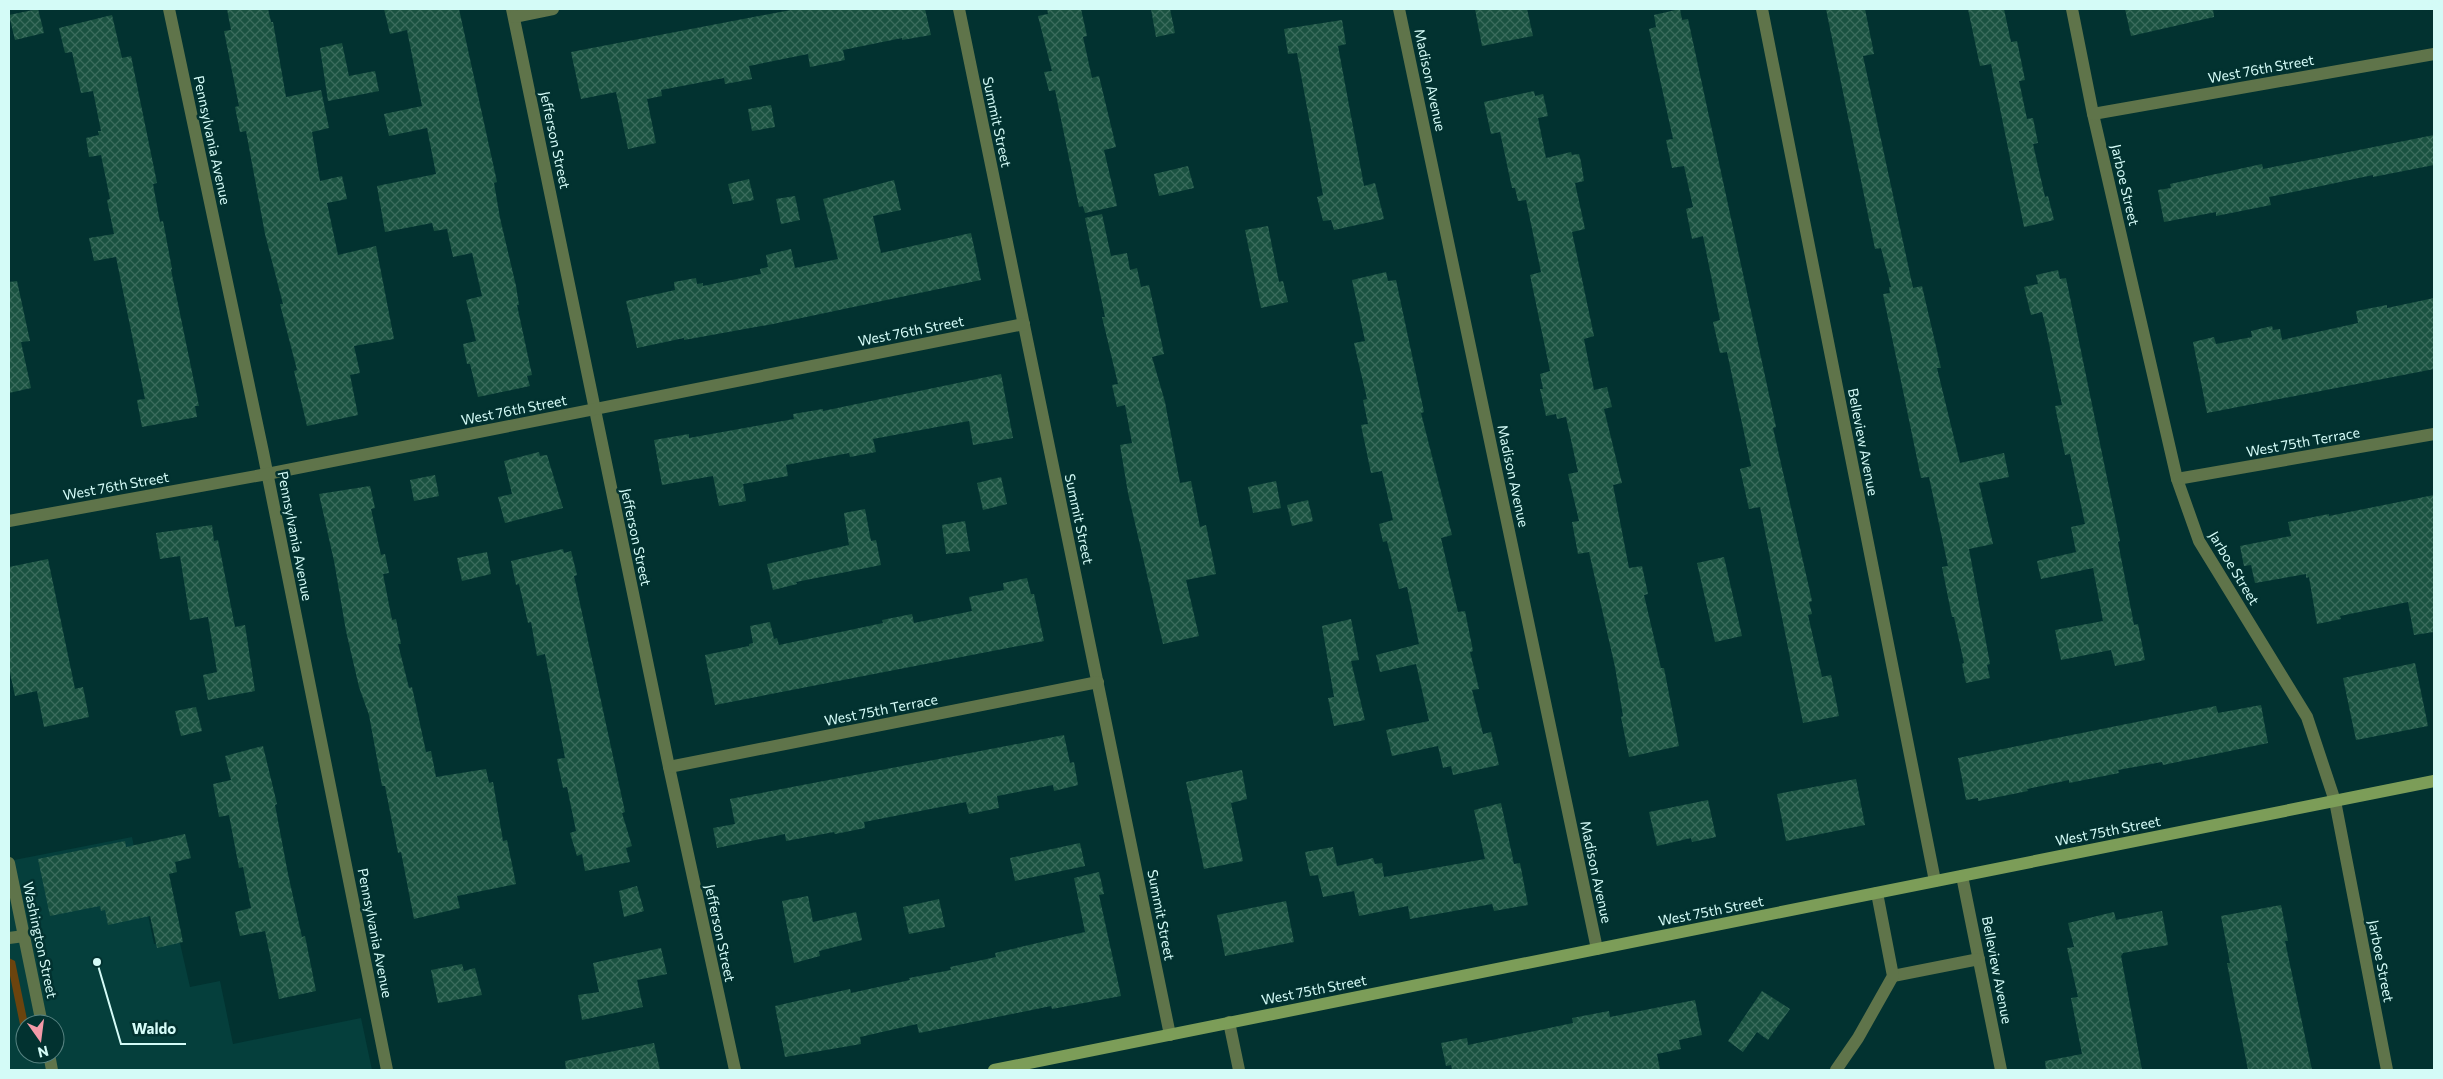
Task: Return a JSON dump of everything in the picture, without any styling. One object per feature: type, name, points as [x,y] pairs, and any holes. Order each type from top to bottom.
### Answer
[{"type":"main road","name":"West 75th Street","points":[[994,1070],[2434,781]]},
{"type":"street","name":"Pennsylvania Avenue","points":[[169,9],[267,474],[387,1070]]},
{"type":"street","points":[[513,13],[553,9]]},
{"type":"street","name":"Summit Street","points":[[959,9],[1170,1035]]},
{"type":"street","name":"Madison Avenue","points":[[1399,9],[1597,949]]},
{"type":"street","name":"Belleview Avenue","points":[[1762,9],[1935,881]]},
{"type":"street","name":"Jarboe Street","points":[[2072,9],[2093,114],[2177,480],[2199,541],[2307,717],[2335,801],[2388,1070]]},
{"type":"street","name":"Jefferson Street","points":[[513,13],[594,410],[735,1070]]},
{"type":"street","name":"West 76th Street","points":[[2093,114],[2434,54]]},
{"type":"street","name":"West 76th Street","points":[[9,521],[267,474],[1024,324]]},
{"type":"street","name":"West 75th Terrace","points":[[2177,480],[2434,434]]},
{"type":"street","name":"West 75th Terrace","points":[[669,767],[1098,682]]},
{"type":"street","name":"Washington Street","points":[[9,863],[40,1014]]},
{"type":"street","name":"Belleview Avenue","points":[[1962,876],[2001,1070]]},
{"type":"street","points":[[1836,1070],[1858,1038],[1893,976],[1877,894]]},
{"type":"street","points":[[9,938],[24,936]]},
{"type":"street","points":[[1893,976],[1979,959]]},
{"type":"street","points":[[1230,1022],[1240,1070]]},
{"type":"shaded area","points":[[132,837],[154,944],[179,939],[190,987],[220,981],[233,1044],[361,1018],[372,1070],[9,1070],[9,861]]},
{"type":"shaded area","points":[[9,958],[15,961],[26,1014],[18,1014],[9,971]]},
{"type":"building","points":[[38,9],[44,33],[15,40],[9,15]]},
{"type":"building","points":[[227,9],[268,9],[271,22],[273,22],[286,97],[321,90],[329,128],[312,132],[320,181],[342,176],[347,199],[327,203],[338,255],[376,246],[394,339],[354,346],[360,373],[350,375],[358,415],[307,426],[294,371],[297,370],[280,304],[283,304],[265,234],[246,131],[240,132],[235,107],[239,106],[224,31],[231,30]]},
{"type":"building","points":[[384,9],[459,9],[497,182],[494,183],[500,218],[516,286],[519,305],[517,305],[532,375],[527,376],[530,386],[478,397],[470,364],[467,364],[463,344],[476,341],[466,300],[482,296],[472,253],[453,257],[447,229],[434,231],[432,223],[385,232],[377,186],[436,174],[427,128],[389,136],[384,114],[422,106],[407,30],[390,34]]},
{"type":"building","points":[[796,9],[925,9],[931,35],[902,40],[902,38],[843,50],[845,60],[810,67],[808,54],[749,66],[752,79],[725,84],[724,78],[661,90],[662,96],[647,99],[656,143],[628,149],[616,92],[581,99],[571,52]]},
{"type":"building","points":[[1047,9],[1081,9],[1087,36],[1083,37],[1092,78],[1099,76],[1116,147],[1104,150],[1117,206],[1085,213],[1083,206],[1079,207],[1055,90],[1049,91],[1044,72],[1052,71],[1038,16],[1048,14]]},
{"type":"building","points":[[1151,9],[1170,9],[1175,33],[1156,37]]},
{"type":"building","points":[[1475,9],[1527,9],[1533,36],[1482,46]]},
{"type":"building","points":[[1680,9],[1682,20],[1688,19],[1776,427],[1773,428],[1812,601],[1809,602],[1812,614],[1808,615],[1822,677],[1831,675],[1839,716],[1803,723],[1760,507],[1749,509],[1740,469],[1751,466],[1727,352],[1720,353],[1713,322],[1720,320],[1703,236],[1692,239],[1686,209],[1693,207],[1684,166],[1672,168],[1666,140],[1673,139],[1649,29],[1656,27],[1654,15]]},
{"type":"building","points":[[1826,9],[1865,9],[1874,54],[1863,56],[1913,288],[1922,286],[1941,368],[1937,368],[1960,463],[2004,453],[2009,477],[1979,483],[1993,544],[1969,549],[1990,664],[1987,665],[1990,678],[1966,683],[1962,664],[1964,663],[1942,567],[1948,566],[1929,477],[1921,478],[1883,294],[1890,293],[1889,287],[1891,287],[1881,248],[1875,249]]},
{"type":"building","points":[[1968,9],[2004,9],[2011,42],[2017,41],[2025,80],[2019,81],[2027,119],[2033,118],[2038,143],[2033,144],[2045,197],[2048,196],[2054,220],[2024,227],[1991,64],[1980,66]]},
{"type":"building","points":[[2125,9],[2213,9],[2214,17],[2131,36]]},
{"type":"building","points":[[112,15],[122,58],[131,56],[157,183],[153,184],[160,222],[163,221],[171,270],[199,406],[195,406],[197,417],[142,427],[137,400],[145,399],[116,257],[94,261],[89,238],[114,234],[107,200],[110,199],[101,155],[89,157],[86,138],[99,135],[98,131],[101,131],[93,91],[81,93],[72,52],[65,53],[59,28]]},
{"type":"building","points":[[1342,20],[1346,44],[1338,46],[1364,186],[1375,183],[1384,219],[1334,230],[1331,220],[1323,221],[1317,197],[1323,195],[1297,53],[1288,54],[1284,29]]},
{"type":"building","points":[[342,43],[349,76],[375,71],[379,91],[328,101],[320,48]]},
{"type":"building","points":[[1534,91],[1535,96],[1543,94],[1548,116],[1538,118],[1546,158],[1571,152],[1572,155],[1579,154],[1581,162],[1584,181],[1575,183],[1585,229],[1572,232],[1594,336],[1584,339],[1594,390],[1607,387],[1612,407],[1604,409],[1622,483],[1613,485],[1629,568],[1642,566],[1648,594],[1644,595],[1661,668],[1664,668],[1679,746],[1629,757],[1621,717],[1623,716],[1615,667],[1589,552],[1578,554],[1572,522],[1579,521],[1568,474],[1578,472],[1566,417],[1557,419],[1556,414],[1546,416],[1540,389],[1543,389],[1540,374],[1550,371],[1530,275],[1541,272],[1526,200],[1518,201],[1515,188],[1512,188],[1500,132],[1491,134],[1484,102]]},
{"type":"building","points":[[771,105],[775,127],[752,131],[748,109]]},
{"type":"building","points":[[2434,135],[2434,165],[2373,177],[2373,175],[2269,197],[2271,205],[2216,216],[2216,212],[2164,222],[2158,190],[2171,188],[2170,184],[2262,164],[2263,169]]},
{"type":"building","points":[[1188,166],[1194,188],[1159,196],[1154,174]]},
{"type":"building","points":[[749,179],[754,200],[733,204],[728,184]]},
{"type":"building","points":[[894,180],[901,210],[873,216],[881,253],[971,233],[981,280],[773,324],[684,340],[684,338],[637,348],[626,301],[675,290],[674,282],[696,278],[697,284],[703,283],[703,286],[761,274],[760,269],[768,267],[766,255],[791,249],[795,268],[838,259],[823,199]]},
{"type":"building","points":[[795,196],[800,220],[781,224],[776,199]]},
{"type":"building","points":[[1102,214],[1111,256],[1127,253],[1130,270],[1137,268],[1141,287],[1149,285],[1164,354],[1152,357],[1165,402],[1180,483],[1191,481],[1200,527],[1206,525],[1216,574],[1186,580],[1199,636],[1163,644],[1128,493],[1120,445],[1132,443],[1125,405],[1117,407],[1112,385],[1118,384],[1102,317],[1105,317],[1085,218]]},
{"type":"building","points":[[1268,226],[1279,282],[1283,281],[1288,302],[1261,308],[1245,230]]},
{"type":"building","points":[[2058,270],[2060,279],[2066,278],[2120,541],[2118,542],[2134,625],[2138,624],[2145,660],[2115,666],[2111,650],[2061,660],[2055,630],[2103,621],[2093,568],[2041,579],[2037,561],[2076,552],[2071,527],[2085,524],[2070,454],[2065,455],[2055,406],[2062,405],[2042,312],[2031,315],[2024,287],[2038,284],[2036,275]]},
{"type":"building","points":[[1386,272],[1388,281],[1396,280],[1424,412],[1421,413],[1452,535],[1441,538],[1458,612],[1465,611],[1473,651],[1470,652],[1479,689],[1472,690],[1483,734],[1491,732],[1499,765],[1453,775],[1451,766],[1443,768],[1438,746],[1392,756],[1386,730],[1429,721],[1416,664],[1380,672],[1376,655],[1419,644],[1407,587],[1399,589],[1387,541],[1383,542],[1379,524],[1393,520],[1382,471],[1371,473],[1361,425],[1368,424],[1363,400],[1367,399],[1354,343],[1365,341],[1352,280]]},
{"type":"building","points":[[17,281],[30,341],[21,342],[31,388],[9,393],[9,282]]},
{"type":"building","points":[[2434,298],[2434,369],[2207,413],[2193,342],[2214,337],[2216,344],[2252,337],[2251,331],[2272,326],[2273,330],[2280,329],[2282,340],[2358,323],[2356,311],[2387,305],[2387,308]]},
{"type":"building","points":[[1001,374],[1013,438],[973,445],[969,421],[873,439],[876,452],[850,457],[849,453],[786,465],[788,476],[743,484],[746,501],[719,506],[713,476],[662,485],[654,440],[689,434],[689,438],[794,419],[793,414],[823,409],[823,411]]},
{"type":"building","points":[[539,452],[540,456],[547,455],[563,508],[505,523],[498,497],[512,494],[504,461]]},
{"type":"building","points":[[435,475],[439,496],[414,501],[410,480]]},
{"type":"building","points":[[1001,477],[1007,504],[983,510],[977,483]]},
{"type":"building","points":[[1276,481],[1281,508],[1253,513],[1248,487]]},
{"type":"building","points":[[370,486],[375,508],[371,509],[381,555],[385,554],[389,573],[383,574],[392,620],[396,619],[401,644],[398,644],[409,688],[412,687],[426,752],[431,751],[436,777],[486,769],[489,783],[493,782],[503,841],[507,840],[516,884],[457,896],[460,908],[414,919],[401,852],[398,853],[385,786],[382,786],[369,715],[359,687],[346,631],[334,561],[319,494]]},
{"type":"building","points":[[2434,495],[2434,632],[2414,635],[2408,602],[2340,616],[2341,619],[2317,624],[2309,577],[2306,578],[2306,574],[2255,583],[2251,565],[2244,566],[2240,546],[2291,536],[2288,522],[2329,514],[2329,516]]},
{"type":"building","points":[[1308,500],[1313,521],[1292,526],[1287,505]]},
{"type":"building","points":[[865,509],[871,541],[876,540],[881,565],[796,582],[797,584],[773,590],[767,564],[849,545],[844,513]]},
{"type":"building","points":[[965,521],[970,551],[946,554],[942,525]]},
{"type":"building","points":[[212,525],[214,541],[218,540],[235,627],[245,625],[255,691],[208,700],[203,675],[217,672],[208,617],[190,620],[180,556],[160,559],[156,533]]},
{"type":"building","points":[[563,549],[564,553],[571,551],[577,575],[574,576],[625,812],[622,813],[632,846],[626,848],[630,862],[585,871],[582,854],[577,856],[570,833],[576,831],[567,787],[563,788],[557,759],[565,758],[545,654],[537,656],[531,622],[528,623],[519,584],[516,585],[511,561]]},
{"type":"building","points":[[487,552],[491,574],[462,581],[457,558]]},
{"type":"building","points":[[1724,557],[1742,636],[1715,642],[1697,563]]},
{"type":"building","points":[[48,559],[75,689],[83,687],[89,717],[44,727],[37,691],[15,696],[9,668],[9,567]]},
{"type":"building","points":[[1027,578],[1031,594],[1034,594],[1044,641],[715,705],[705,655],[749,646],[749,644],[753,643],[750,626],[770,622],[774,639],[777,638],[779,645],[883,623],[882,620],[912,614],[914,623],[972,611],[969,597],[1004,590],[1003,583]]},
{"type":"building","points":[[1351,619],[1359,660],[1351,661],[1365,720],[1334,726],[1328,698],[1334,697],[1322,626]]},
{"type":"building","points":[[2415,663],[2428,726],[2356,740],[2343,678]]},
{"type":"building","points":[[2261,705],[2268,743],[2163,765],[2162,762],[2118,770],[2119,773],[2069,783],[2069,780],[1978,801],[1978,798],[1966,800],[1958,758],[2216,706],[2218,713]]},
{"type":"building","points":[[196,707],[202,731],[181,736],[175,711]]},
{"type":"building","points":[[1064,735],[1070,763],[1074,762],[1078,785],[1054,791],[1053,785],[997,796],[999,808],[969,814],[966,802],[864,822],[865,828],[835,834],[834,832],[786,841],[785,834],[717,848],[713,828],[735,824],[730,799]]},
{"type":"building","points":[[263,746],[277,804],[275,805],[288,874],[302,937],[305,936],[316,991],[279,999],[265,931],[240,936],[235,912],[251,908],[243,867],[239,868],[229,815],[219,817],[213,784],[231,780],[225,756]]},
{"type":"building","points":[[1242,770],[1247,799],[1231,803],[1243,861],[1204,869],[1186,782]]},
{"type":"building","points":[[1856,779],[1865,825],[1786,841],[1777,794]]},
{"type":"building","points":[[1708,800],[1716,837],[1692,842],[1691,838],[1657,846],[1649,812]]},
{"type":"building","points":[[1501,803],[1514,864],[1520,863],[1528,905],[1494,911],[1492,904],[1410,919],[1408,906],[1359,916],[1354,891],[1323,897],[1318,875],[1310,876],[1305,852],[1333,847],[1337,866],[1373,858],[1375,864],[1382,863],[1384,877],[1485,859],[1474,810]]},
{"type":"building","points":[[185,834],[191,858],[175,862],[177,872],[169,874],[183,942],[157,948],[150,916],[108,925],[105,910],[101,911],[100,906],[50,916],[38,859],[125,841],[126,847]]},
{"type":"building","points":[[1080,843],[1085,866],[1015,881],[1010,858]]},
{"type":"building","points":[[1099,872],[1104,894],[1099,895],[1121,996],[1052,1009],[1051,1006],[919,1033],[917,1024],[860,1037],[861,1044],[785,1057],[775,1006],[850,989],[851,993],[910,980],[909,978],[951,970],[950,967],[996,957],[995,953],[1085,932],[1074,878]]},
{"type":"building","points":[[637,886],[644,911],[624,917],[619,891]]},
{"type":"building","points":[[808,896],[813,922],[856,912],[862,940],[819,951],[820,956],[794,963],[782,901]]},
{"type":"building","points":[[939,899],[945,927],[909,934],[903,907]]},
{"type":"building","points":[[1286,901],[1294,942],[1225,956],[1217,915]]},
{"type":"building","points":[[2281,905],[2288,941],[2285,941],[2312,1070],[2248,1070],[2227,963],[2230,963],[2221,916]]},
{"type":"building","points":[[2162,911],[2168,945],[2123,953],[2121,956],[2142,1070],[2046,1070],[2045,1061],[2082,1054],[2071,998],[2078,997],[2067,948],[2074,947],[2068,923],[2114,912],[2116,920]]},
{"type":"building","points":[[661,948],[667,974],[637,980],[643,1007],[582,1020],[578,995],[599,992],[593,963]]},
{"type":"building","points":[[462,964],[464,971],[475,968],[482,995],[438,1003],[431,970]]},
{"type":"building","points":[[1762,991],[1790,1009],[1768,1040],[1757,1032],[1743,1052],[1728,1041]]},
{"type":"building","points":[[1695,1000],[1702,1035],[1679,1040],[1681,1049],[1657,1054],[1660,1070],[1452,1070],[1451,1065],[1446,1066],[1441,1043],[1467,1038],[1468,1045],[1573,1023],[1572,1018],[1609,1011],[1610,1017]]},
{"type":"building","points":[[654,1043],[660,1070],[566,1070],[565,1061]]},
{"type":"place","name":"Waldo","points":[[97,962]]}]
